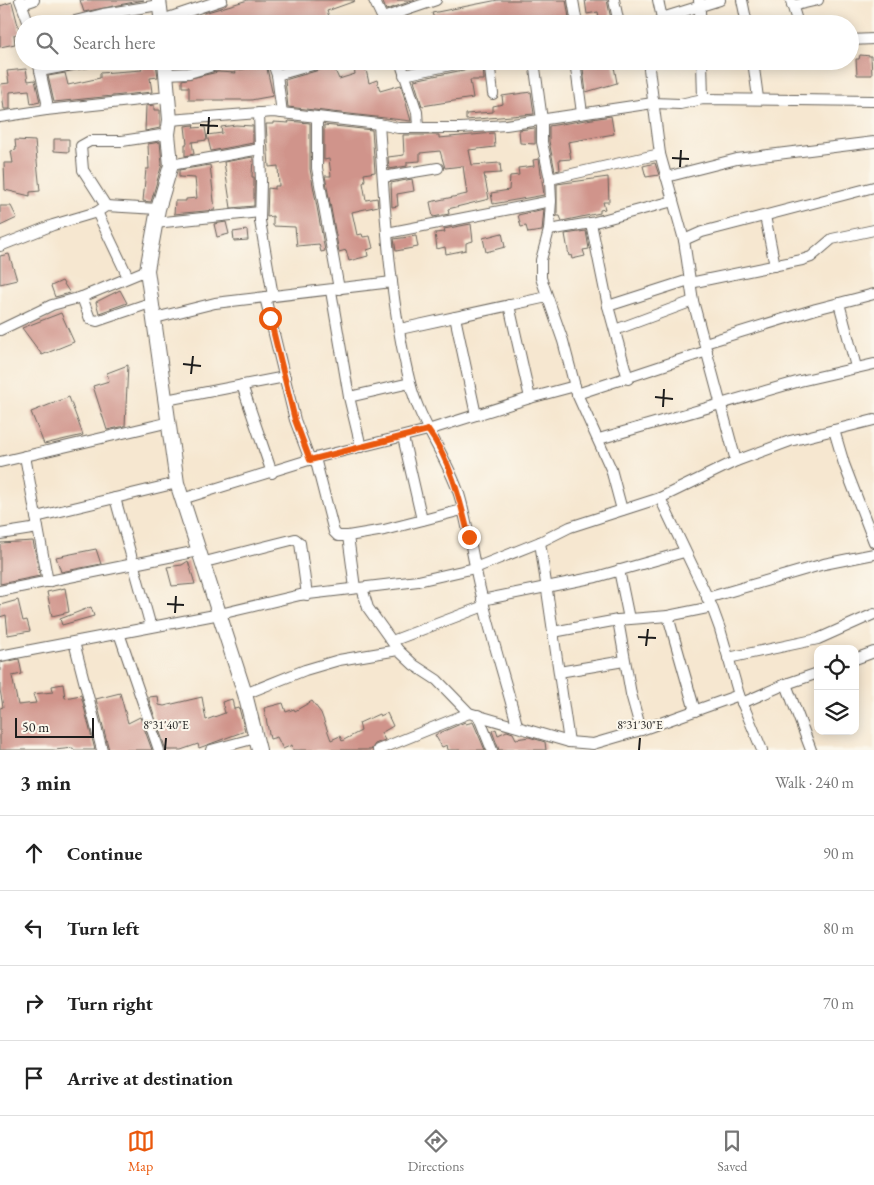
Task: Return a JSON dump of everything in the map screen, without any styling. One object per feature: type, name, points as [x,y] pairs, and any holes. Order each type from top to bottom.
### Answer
[{"type":"street","points":[[26,15],[21,2],[34,0]]},
{"type":"street","points":[[181,15],[222,0]]},
{"type":"street","points":[[374,0],[382,15]]},
{"type":"street","points":[[400,15],[436,0]]},
{"type":"street","points":[[572,0],[575,15]]},
{"type":"street","points":[[614,0],[617,15]]},
{"type":"street","points":[[658,0],[659,15]]},
{"type":"street","points":[[673,15],[700,3],[720,0]]},
{"type":"street","points":[[742,0],[745,15]]},
{"type":"street","points":[[792,3],[818,0]]},
{"type":"street","points":[[98,15],[159,2],[161,15]]},
{"type":"street","points":[[859,40],[874,39]]},
{"type":"street","points":[[40,70],[47,102],[46,110]]},
{"type":"street","points":[[166,70],[171,165],[158,209],[147,270],[170,422],[177,483],[245,694],[258,744],[211,750]]},
{"type":"street","points":[[175,70],[189,73],[199,70]]},
{"type":"street","points":[[275,70],[282,113]]},
{"type":"street","points":[[277,75],[295,70]]},
{"type":"street","points":[[403,70],[417,112],[418,127]]},
{"type":"street","points":[[404,75],[428,70]]},
{"type":"street","points":[[490,70],[493,94]]},
{"type":"street","points":[[535,70],[542,120],[542,142],[550,179],[551,201],[549,230],[541,260],[541,278],[563,341],[576,390],[611,469],[622,510]]},
{"type":"street","points":[[576,70],[582,113]]},
{"type":"street","points":[[649,70],[660,154],[684,240],[693,301],[736,462]]},
{"type":"street","points":[[702,70],[702,98]]},
{"type":"street","points":[[753,70],[758,98]]},
{"type":"street","points":[[0,117],[46,110],[168,97]]},
{"type":"street","points":[[128,277],[102,209],[83,170],[81,146],[90,141],[122,141],[169,127],[259,113],[282,113],[398,128],[461,128],[542,120],[653,103],[680,104],[702,98],[874,101]]},
{"type":"street","points":[[259,113],[260,212],[269,297],[285,377],[301,440],[312,459],[334,532],[338,536],[348,536],[462,510]]},
{"type":"street","points":[[318,118],[316,168],[349,397],[361,447]]},
{"type":"street","points":[[378,124],[392,282],[410,383],[417,406],[428,430],[439,447],[459,494],[483,603],[506,678],[517,725]]},
{"type":"street","points":[[666,177],[737,159],[874,142]]},
{"type":"street","points":[[171,165],[260,149]]},
{"type":"street","points":[[550,179],[660,154]]},
{"type":"street","points":[[383,178],[438,168]]},
{"type":"street","points":[[684,240],[702,232],[874,187]]},
{"type":"street","points":[[387,233],[551,201]]},
{"type":"street","points":[[549,230],[591,223],[673,201]]},
{"type":"street","points":[[0,246],[53,225],[102,209],[158,209]]},
{"type":"street","points":[[155,223],[260,212]]},
{"type":"street","points":[[765,216],[775,266]]},
{"type":"street","points":[[591,223],[608,306],[628,378]]},
{"type":"street","points":[[608,306],[689,282],[775,266],[811,257],[832,239],[874,230]]},
{"type":"street","points":[[0,330],[52,305],[82,298],[147,270]]},
{"type":"street","points":[[155,318],[216,303],[392,282]]},
{"type":"street","points":[[182,499],[272,473],[312,459],[428,430],[530,398],[628,378],[706,347],[874,294]]},
{"type":"street","points":[[400,329],[547,297]]},
{"type":"street","points":[[82,298],[93,321],[152,302]]},
{"type":"street","points":[[615,330],[693,301]]},
{"type":"street","points":[[839,304],[856,367]]},
{"type":"street","points":[[509,305],[530,398]]},
{"type":"street","points":[[456,317],[476,415]]},
{"type":"street","points":[[599,439],[720,404],[856,367],[874,364]]},
{"type":"street","points":[[166,400],[285,377]]},
{"type":"street","points":[[349,397],[410,383]]},
{"type":"street","points":[[242,385],[272,473]]},
{"type":"street","points":[[0,656],[220,614],[307,594],[418,580],[475,568],[540,542],[570,527],[660,498],[736,462],[790,441],[874,420]]},
{"type":"street","points":[[0,462],[170,422]]},
{"type":"street","points":[[834,430],[844,464],[874,542]]},
{"type":"street","points":[[403,437],[422,520]]},
{"type":"street","points":[[25,456],[48,582]]},
{"type":"street","points":[[36,517],[177,483]]},
{"type":"street","points":[[115,498],[151,627]]},
{"type":"street","points":[[660,498],[709,602],[740,699],[759,749]]},
{"type":"street","points":[[0,534],[38,528]]},
{"type":"street","points":[[348,536],[359,588],[368,608],[398,650],[414,665],[437,680],[474,714],[492,750]]},
{"type":"street","points":[[0,591],[133,564],[200,557],[294,539],[300,543],[307,594]]},
{"type":"street","points":[[540,542],[569,742]]},
{"type":"street","points":[[392,641],[483,603],[684,552]]},
{"type":"street","points":[[553,632],[618,620],[668,616],[824,564],[874,554]]},
{"type":"street","points":[[619,570],[629,619]]},
{"type":"street","points":[[728,658],[818,639],[874,614]]},
{"type":"street","points":[[668,616],[695,711]]},
{"type":"street","points":[[618,620],[624,661],[641,730]]},
{"type":"street","points":[[119,633],[159,750]]},
{"type":"street","points":[[74,642],[102,750]]},
{"type":"street","points":[[245,694],[305,670],[339,660],[398,650]]},
{"type":"street","points":[[859,658],[874,652]]},
{"type":"street","points":[[559,672],[624,661]]},
{"type":"street","points":[[378,750],[474,714],[517,725],[569,742],[593,747],[695,711],[740,699],[814,674]]},
{"type":"street","points":[[786,684],[811,750]]},
{"type":"building","points":[[80,0],[144,0],[84,12]]},
{"type":"building","points":[[248,0],[355,1],[327,11],[329,15],[205,15],[204,13]]},
{"type":"building","points":[[382,0],[415,0],[386,10]]},
{"type":"building","points":[[498,0],[566,0],[568,15],[433,15],[432,13]]},
{"type":"building","points":[[585,0],[607,0],[610,15],[598,15],[598,12],[587,14]]},
{"type":"building","points":[[12,2],[15,15],[15,44],[0,47],[0,6]]},
{"type":"building","points":[[860,55],[871,56],[872,75],[857,75]]},
{"type":"building","points":[[26,70],[28,81],[35,80],[40,102],[31,104],[29,90],[10,92],[10,109],[4,109],[1,84],[9,83],[7,71]]},
{"type":"building","points":[[157,70],[158,77],[150,78],[152,92],[54,102],[48,76],[65,73],[68,85],[100,78],[100,73]]},
{"type":"building","points":[[267,70],[273,96],[251,100],[189,100],[189,87],[182,87],[182,80],[218,72],[236,73],[235,71]]},
{"type":"building","points":[[319,70],[335,70],[339,79],[355,74],[354,70],[366,70],[369,83],[377,80],[380,91],[401,85],[411,121],[288,107],[285,80]]},
{"type":"building","points":[[463,70],[483,70],[484,80],[470,80],[473,98],[422,106],[414,80]]},
{"type":"building","points":[[583,70],[615,70],[617,83],[586,92]]},
{"type":"building","points":[[531,92],[534,114],[466,120],[466,114],[493,112],[493,106],[503,104],[502,96]]},
{"type":"building","points":[[154,105],[154,110],[160,110],[160,128],[145,131],[146,106]]},
{"type":"building","points":[[611,116],[614,134],[568,142],[571,159],[559,160],[560,170],[555,171],[549,141],[549,126]]},
{"type":"building","points":[[288,121],[310,123],[310,169],[325,251],[321,252],[319,244],[297,246],[295,227],[273,226],[273,216],[267,217],[268,188],[275,189],[275,186],[279,186],[278,166],[269,167],[266,124],[273,124],[273,122],[289,123]]},
{"type":"building","points":[[194,125],[193,128],[205,127],[207,140],[192,142],[194,154],[185,156],[185,144],[187,144],[185,126]]},
{"type":"building","points":[[236,125],[253,126],[253,143],[211,151],[207,135],[222,133],[221,127]]},
{"type":"building","points":[[324,125],[372,130],[375,172],[364,174],[365,180],[363,183],[366,200],[377,198],[378,206],[352,212],[357,235],[362,234],[363,237],[370,236],[373,248],[367,250],[368,256],[349,261],[346,250],[339,252],[325,176],[331,176],[329,159],[324,160]]},
{"type":"building","points":[[535,128],[535,144],[520,143],[519,130]]},
{"type":"building","points":[[494,133],[495,147],[469,150],[472,165],[500,163],[501,173],[484,174],[489,199],[448,209],[449,214],[433,217],[430,202],[467,194],[463,166],[445,168],[440,151],[420,153],[420,161],[407,162],[407,166],[389,169],[388,157],[404,155],[403,135],[439,135],[439,138]]},
{"type":"building","points":[[54,139],[69,139],[69,152],[54,151]]},
{"type":"building","points":[[15,140],[35,141],[40,191],[30,192],[30,196],[5,190],[4,163],[13,163],[11,151],[16,150]]},
{"type":"building","points":[[160,142],[162,164],[151,202],[143,201],[146,169],[149,169],[148,144]]},
{"type":"building","points":[[253,157],[254,206],[231,208],[224,162]]},
{"type":"building","points":[[539,159],[544,195],[493,204],[491,193],[509,190],[510,176],[519,175],[518,168],[534,166],[533,160]]},
{"type":"building","points":[[655,163],[659,175],[646,177],[643,166]]},
{"type":"building","points":[[210,165],[215,210],[174,214],[175,201],[197,198],[195,178],[179,177],[179,170]]},
{"type":"building","points":[[608,177],[609,202],[603,202],[605,209],[600,210],[600,213],[562,221],[560,216],[557,216],[557,184]]},
{"type":"building","points":[[412,179],[414,191],[397,194],[398,206],[392,207],[391,183]]},
{"type":"building","points":[[0,206],[11,206],[17,218],[0,226]]},
{"type":"building","points":[[544,209],[542,231],[528,233],[526,226],[521,227],[518,215]]},
{"type":"building","points":[[226,222],[229,234],[217,237],[214,224]]},
{"type":"building","points":[[471,224],[473,241],[466,243],[466,250],[446,254],[445,247],[437,249],[435,233],[445,232],[444,229]]},
{"type":"building","points":[[247,230],[248,240],[234,241],[233,232]]},
{"type":"building","points":[[586,231],[589,249],[583,250],[585,256],[572,259],[571,255],[569,256],[565,234]]},
{"type":"building","points":[[502,233],[505,247],[486,252],[483,238]]},
{"type":"building","points":[[416,236],[418,247],[396,251],[394,239]]},
{"type":"building","points":[[9,254],[17,280],[0,284],[0,256]]},
{"type":"building","points":[[62,281],[70,293],[55,297],[51,286]]},
{"type":"building","points":[[120,290],[127,303],[99,313],[96,302]]},
{"type":"building","points":[[61,313],[74,342],[42,355],[22,328]]},
{"type":"building","points":[[128,365],[125,426],[107,430],[93,386],[109,381],[107,373]]},
{"type":"building","points":[[69,397],[83,435],[44,444],[31,412]]},
{"type":"building","points":[[33,541],[40,576],[0,584],[0,543]]},
{"type":"building","points":[[96,549],[101,564],[61,572],[56,557]]},
{"type":"building","points":[[188,561],[195,584],[172,586],[167,567],[182,565]]},
{"type":"building","points":[[65,588],[69,612],[52,616],[47,592]]},
{"type":"building","points":[[18,600],[23,621],[27,620],[30,631],[8,635],[6,615],[0,617],[0,605]]},
{"type":"building","points":[[91,607],[94,616],[62,625],[60,619]]},
{"type":"building","points":[[19,659],[22,674],[12,676],[18,705],[36,703],[33,694],[53,692],[52,686],[63,684],[65,698],[81,695],[95,750],[74,750],[73,748],[55,750],[0,750],[0,708],[3,707],[0,690],[0,663]]},
{"type":"building","points":[[120,693],[128,723],[140,717],[152,750],[109,750],[96,699]]},
{"type":"building","points":[[158,696],[159,705],[164,706],[202,697],[206,720],[225,713],[222,702],[232,699],[234,709],[239,708],[245,731],[199,748],[198,744],[181,750],[166,750],[149,700],[149,697]]},
{"type":"building","points":[[312,701],[321,713],[331,740],[340,736],[342,741],[361,731],[359,723],[379,714],[380,716],[387,713],[393,726],[381,733],[385,740],[375,744],[371,750],[293,750],[292,745],[283,749],[277,737],[270,739],[264,708],[283,703],[286,712],[294,709],[295,711]]},
{"type":"building","points":[[465,722],[466,724],[473,722],[485,750],[448,750],[447,745],[442,747],[435,735]]},
{"type":"building","points":[[496,729],[498,735],[507,731],[513,733],[516,739],[529,737],[545,742],[546,750],[499,750],[492,731]]},
{"type":"route","points":[[270,318],[295,420],[310,460],[428,430],[439,447],[459,494],[469,537]]}]
